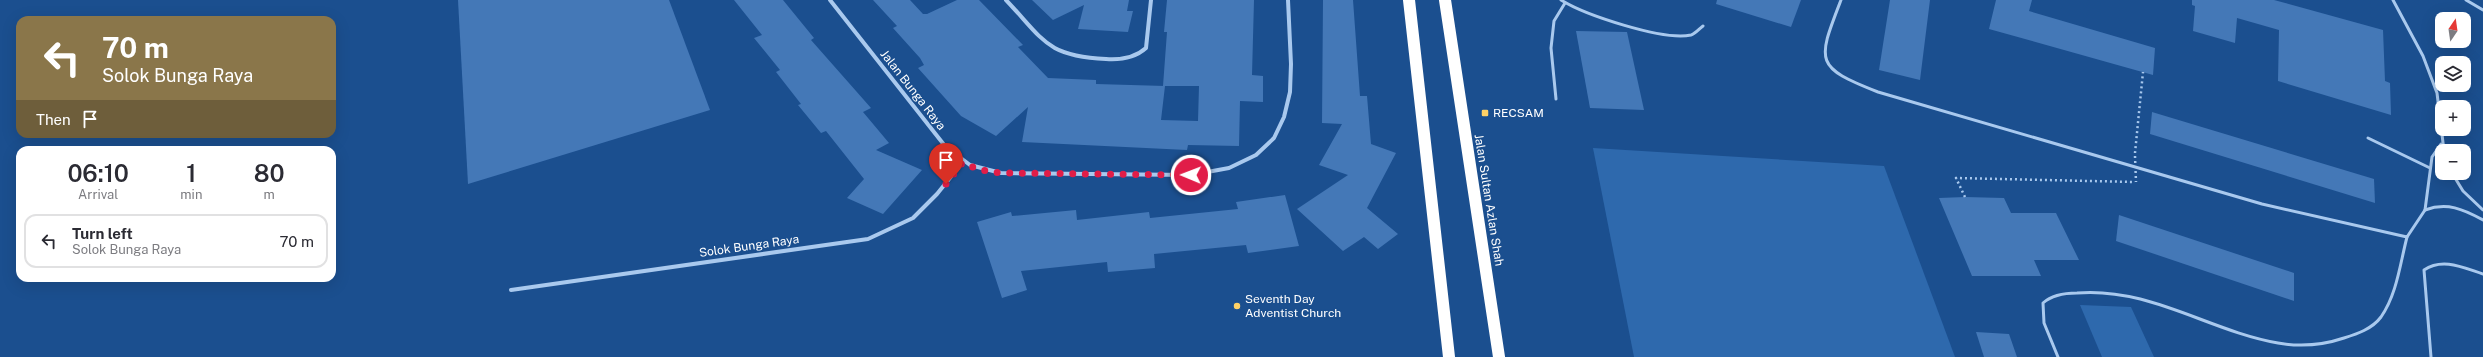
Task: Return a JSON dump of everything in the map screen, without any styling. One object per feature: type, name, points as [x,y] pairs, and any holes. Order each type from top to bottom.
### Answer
[{"type":"highway","points":[[1409,0],[1418,93],[1449,357]]},
{"type":"highway","name":"Jalan Sultan Azlan Shah","points":[[1445,0],[1499,357]]},
{"type":"street","name":"Jalan Bunga Raya","points":[[830,0],[945,146],[962,163],[981,170],[1001,173],[1191,175],[1219,172],[1240,165],[1259,153],[1276,136],[1285,118],[1290,99],[1291,75],[1288,0]]},
{"type":"street","points":[[1006,0],[1057,50],[1077,57],[1121,59],[1132,58],[1142,53],[1146,48],[1151,0]]},
{"type":"street","name":"Solok Bunga Raya","points":[[511,290],[868,239],[913,218],[938,194],[962,163]]},
{"type":"lane","points":[[1561,0],[1565,3],[1616,22],[1670,35],[1691,34],[1703,26]]},
{"type":"lane","points":[[1841,0],[1822,49],[1824,59],[1829,70],[1842,79],[1878,92],[2262,204],[2407,237]]},
{"type":"lane","points":[[2393,0],[2423,56],[2437,93],[2441,144]]},
{"type":"lane","points":[[2396,4],[2398,0]]},
{"type":"lane","points":[[2466,0],[2483,10]]},
{"type":"lane","points":[[1556,99],[1551,48],[1554,22],[1565,3]]},
{"type":"lane","points":[[2368,138],[2430,168]]},
{"type":"lane","points":[[2058,357],[2043,318],[2041,310],[2043,303],[2056,295],[2081,291],[2124,293],[2148,300],[2250,337],[2269,342],[2313,344],[2340,339],[2370,328],[2380,318],[2388,306],[2407,237],[2425,210],[2430,168],[2432,157],[2435,153]]},
{"type":"lane","points":[[2456,180],[2463,191],[2483,210]]},
{"type":"lane","points":[[2425,210],[2438,205],[2446,205],[2466,210],[2483,220]]},
{"type":"lane","points":[[2431,357],[2424,270],[2430,264],[2443,263],[2483,274]]},
{"type":"path","points":[[1965,197],[1956,178],[2136,182],[2135,156],[2143,72]]},
{"type":"shaded area","points":[[1593,148],[1884,166],[1955,357],[1634,357]]},
{"type":"shaded area","points":[[2080,305],[2131,307],[2154,357],[2102,357]]},
{"type":"building","points":[[458,0],[669,0],[710,110],[468,184]]},
{"type":"building","points":[[734,0],[783,0],[814,38],[811,40],[871,108],[863,112],[889,143],[876,150],[922,170],[883,214],[847,198],[864,179],[826,131],[821,133],[798,105],[801,104],[776,72],[780,70],[754,38],[762,35]]},
{"type":"building","points":[[873,0],[910,0],[923,14],[927,14],[957,0],[979,0],[1023,45],[1018,47],[1048,78],[1096,80],[1096,84],[1163,86],[1167,32],[1164,32],[1167,0],[1254,0],[1252,75],[1263,76],[1263,102],[1240,101],[1239,146],[1188,145],[1187,150],[1022,142],[1028,107],[996,136],[961,116],[918,68],[924,65],[920,58],[893,28],[897,26]],"holes":[[[1165,86],[1199,86],[1198,121],[1161,120]]]},
{"type":"building","points":[[1032,0],[1129,0],[1127,11],[1133,11],[1128,32],[1078,29],[1084,5],[1053,20]]},
{"type":"building","points":[[1323,0],[1353,0],[1360,96],[1367,96],[1371,144],[1396,153],[1367,208],[1398,234],[1378,249],[1364,237],[1343,251],[1297,209],[1348,175],[1319,165],[1342,124],[1322,123]]},
{"type":"building","points":[[1717,0],[1801,0],[1791,27],[1716,4]]},
{"type":"building","points":[[1890,0],[1930,0],[1920,80],[1879,70]]},
{"type":"building","points":[[1996,0],[2032,0],[2029,11],[2155,48],[2153,75],[1989,29]]},
{"type":"building","points":[[2192,0],[2274,0],[2383,30],[2385,81],[2390,83],[2391,115],[2278,81],[2279,30],[2237,18],[2235,43],[2193,31],[2195,6],[2192,5]]},
{"type":"building","points":[[1576,31],[1627,32],[1644,110],[1590,108]]},
{"type":"building","points":[[2152,112],[2374,179],[2375,203],[2150,134]]},
{"type":"building","points":[[1285,195],[1299,246],[1248,253],[1246,245],[1154,254],[1155,268],[1108,272],[1107,262],[1021,271],[1027,290],[1002,298],[977,222],[1011,212],[1012,216],[1076,210],[1077,220],[1149,212],[1150,218],[1238,209],[1236,202]]},
{"type":"building","points":[[1939,198],[2004,198],[2011,213],[2056,213],[2079,260],[2034,260],[2041,276],[1972,276]]},
{"type":"building","points":[[2119,215],[2294,273],[2294,301],[2116,241]]},
{"type":"building","points":[[1976,332],[2009,334],[2017,357],[1984,357]]},
{"type":"place","name":"RECSAM","points":[[1485,113]]},
{"type":"place","name":"Seventh Day Adventist Church","points":[[1237,306]]},
{"type":"route","points":[[946,184],[962,163],[981,170],[1001,173],[1191,175]]}]
